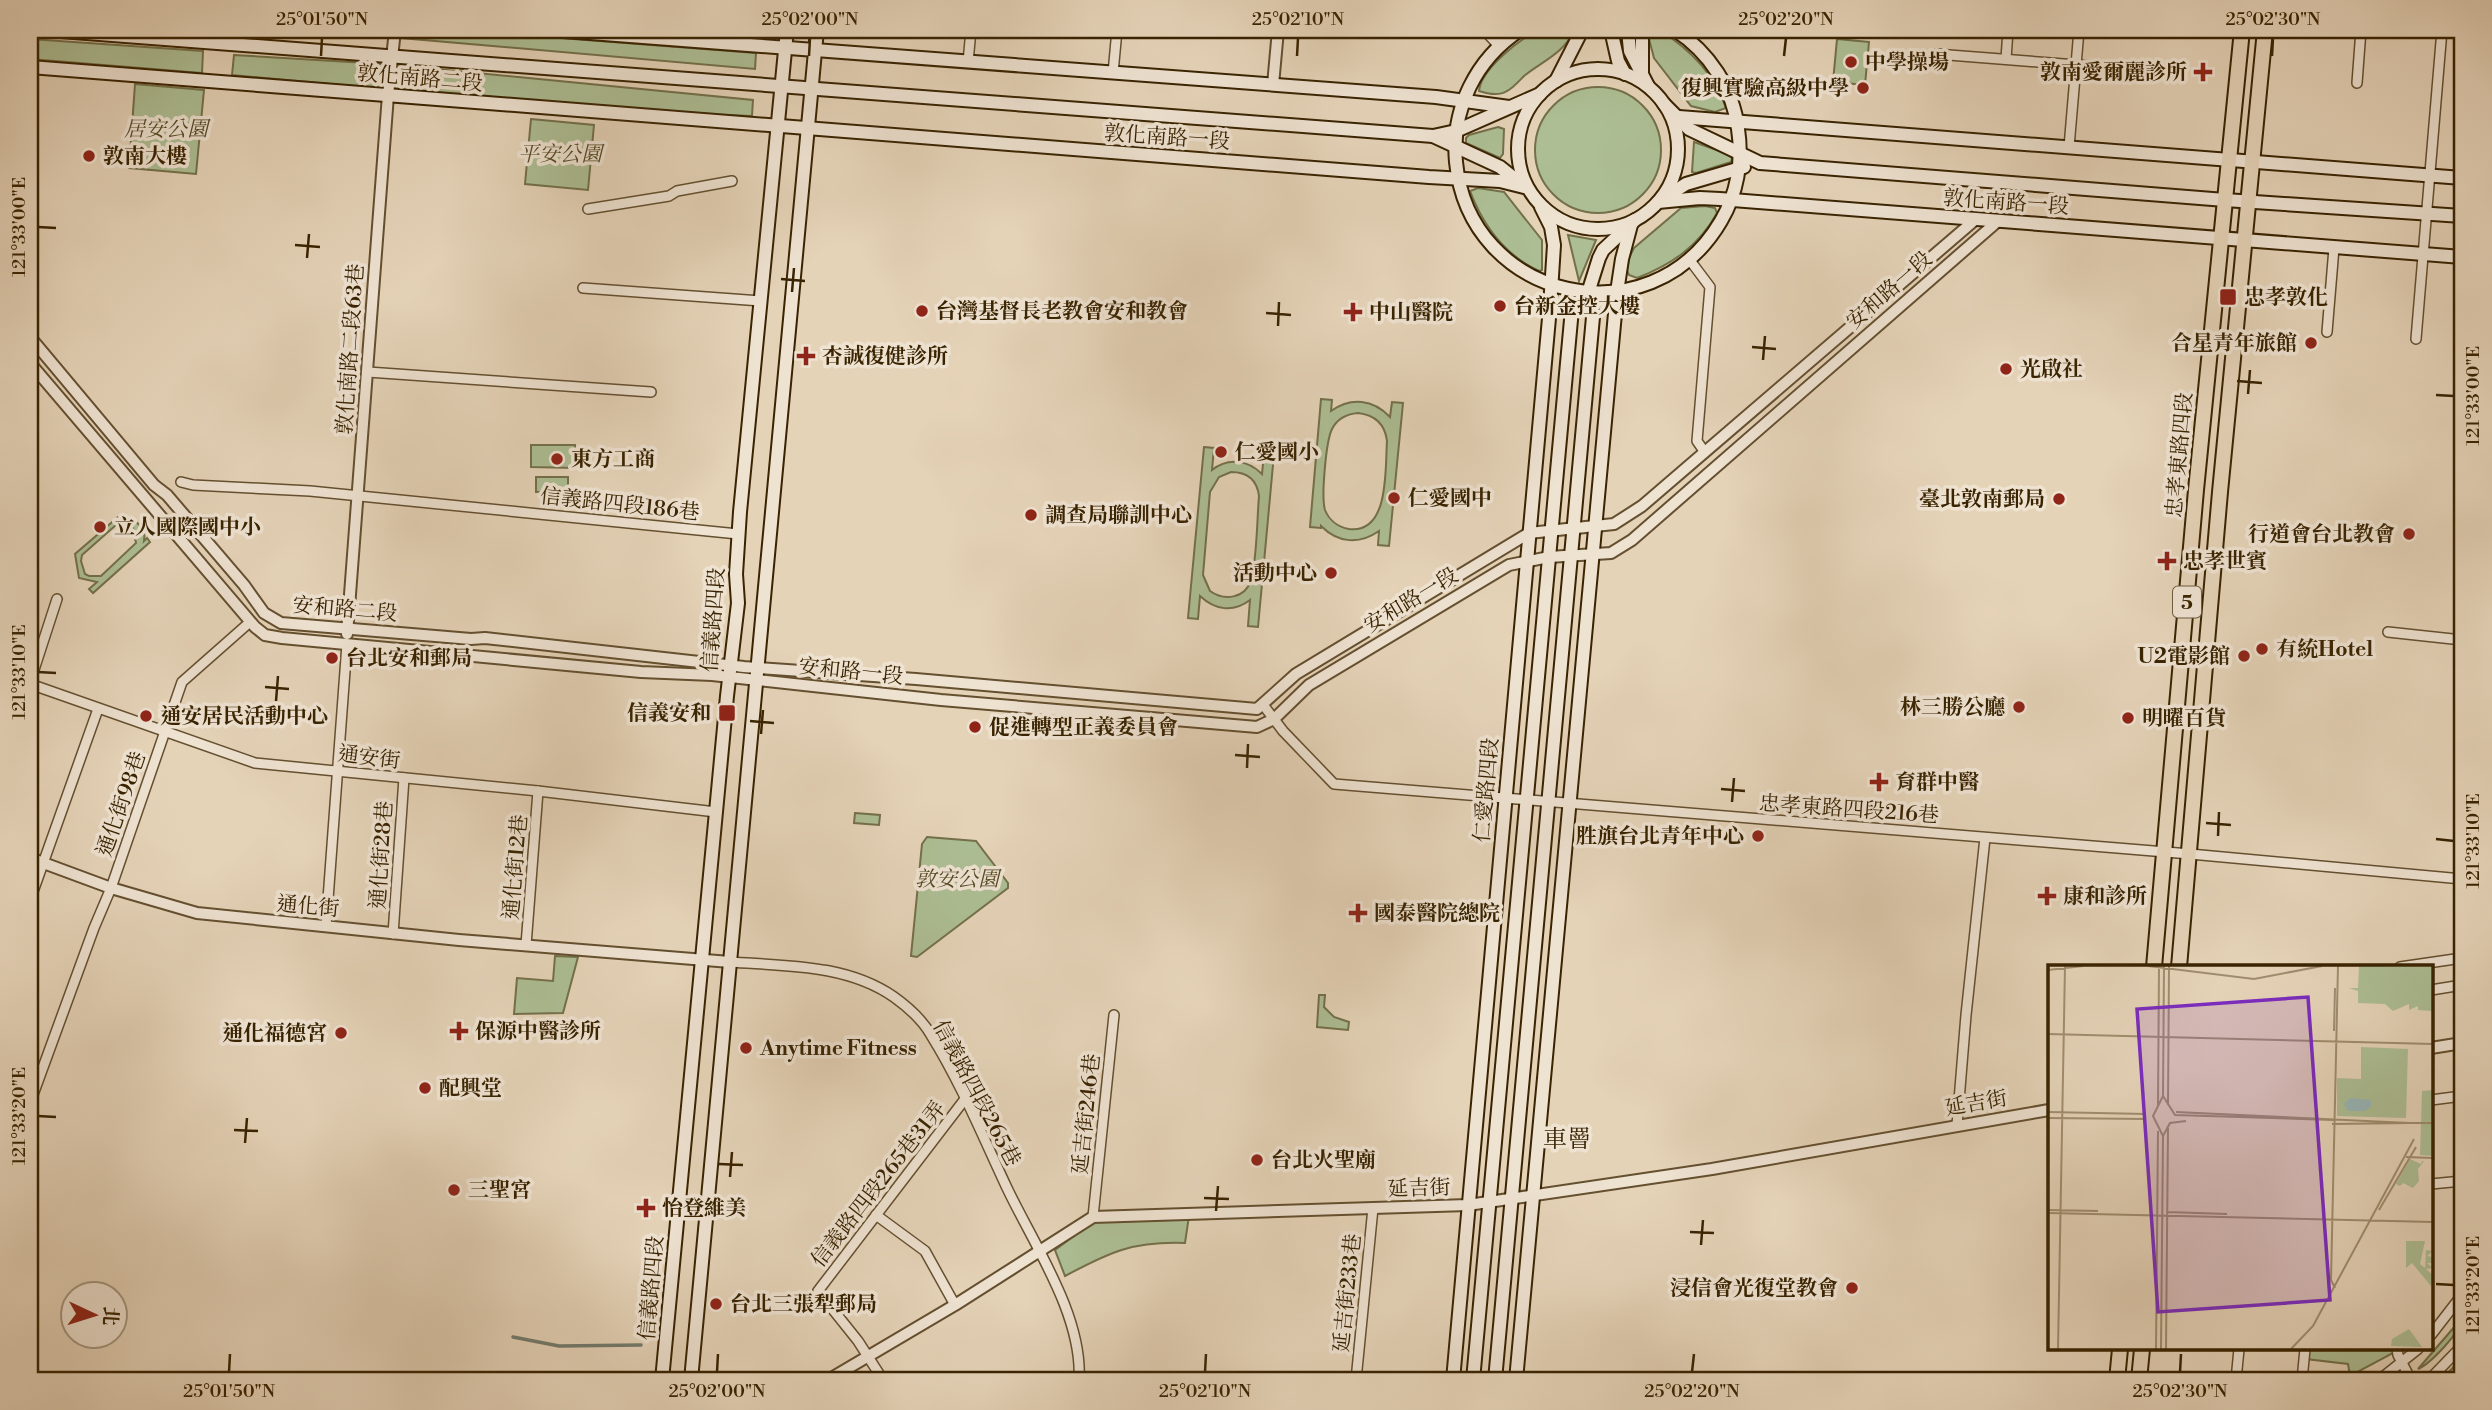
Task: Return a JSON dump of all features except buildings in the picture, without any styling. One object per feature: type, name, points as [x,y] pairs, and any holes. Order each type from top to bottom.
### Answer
[{"type":"main road","name":"敦化南路二段","points":[[47,30],[782,86]]},
{"type":"main road","points":[[551,30],[1273,85],[1509,107]]},
{"type":"main road","name":"信義路四段","points":[[662,1380],[716,811],[736,672],[738,534],[788,30]]},
{"type":"main road","points":[[691,1380],[817,30]]},
{"type":"main road","points":[[1520,30],[1499,46],[1479,70],[1464,101],[1456,131],[1458,178],[1470,213],[1490,244],[1512,265],[1552,285],[1588,293],[1617,292],[1655,281],[1689,260],[1715,231],[1731,201],[1740,154],[1737,122],[1728,92],[1713,66],[1686,37],[1675,30]]},
{"type":"main road","points":[[1556,81],[1582,30]]},
{"type":"main road","points":[[1611,30],[1618,61],[1625,74]]},
{"type":"main road","points":[[1628,30],[1630,51],[1650,89],[1664,104],[1673,123],[1677,154],[1669,184],[1658,202],[1633,222],[1608,229],[1590,229],[1567,223],[1541,207],[1528,190],[1518,150],[1524,120],[1540,94],[1572,73],[1590,70],[1625,74],[1650,89]]},
{"type":"main road","points":[[1642,30],[1642,75]]},
{"type":"main road","name":"忠孝東路四段","points":[[2154,965],[2196,490],[2242,30]]},
{"type":"main road","name":"5","points":[[2179,965],[2220,492],[2265,30]]},
{"type":"main road","name":"敦化南路二段","points":[[30,67],[808,128]]},
{"type":"main road","name":"敦化南路一段","points":[[782,86],[1433,136],[1456,131],[1540,94]]},
{"type":"main road","name":"敦化南路一段","points":[[1664,104],[1689,129],[1760,163]]},
{"type":"main road","points":[[1679,117],[2462,178]]},
{"type":"main road","name":"敦化南路一段","points":[[808,128],[1500,181],[1528,190]]},
{"type":"main road","name":"敦化南路一段","points":[[1433,136],[1500,167],[1528,190]]},
{"type":"main road","name":"敦化南路一段","points":[[1658,202],[1686,184],[1760,163],[2462,216]]},
{"type":"main road","name":"敦化南路一段","points":[[1658,202],[1700,198],[2462,257]]},
{"type":"main road","name":"仁愛路四段","points":[[1453,1380],[1552,285],[1554,245],[1551,227],[1541,207]]},
{"type":"main road","points":[[1516,1380],[1617,292],[1622,259],[1633,222]]},
{"type":"main road","name":"仁愛路四段","points":[[1473,1380],[1572,309],[1588,293],[1603,250],[1633,222]]},
{"type":"main road","name":"仁愛路四段","points":[[1495,1380],[1593,317],[1588,293]]},
{"type":"main road","points":[[2117,1380],[2120,1350]]},
{"type":"main road","points":[[2139,1380],[2142,1350]]},
{"type":"street","name":"敦化南路二段63巷","points":[[347,644],[395,30]]},
{"type":"street","points":[[968,62],[971,30]]},
{"type":"street","points":[[1113,73],[1117,30]]},
{"type":"street","points":[[1273,85],[1278,30]]},
{"type":"street","points":[[1455,30],[1486,32],[1499,46]]},
{"type":"street","points":[[2006,59],[2008,30]]},
{"type":"street","points":[[2069,147],[2079,30]]},
{"type":"street","points":[[2357,83],[2361,30]]},
{"type":"street","points":[[2416,339],[2441,30]]},
{"type":"street","points":[[1936,54],[2116,68]]},
{"type":"street","points":[[588,209],[669,196],[677,191],[732,181]]},
{"type":"street","name":"安和路一段","points":[[757,674],[916,679],[1257,709],[1264,706],[1296,674],[1529,533],[1614,524],[1642,506],[1976,219]]},
{"type":"street","name":"安和路一段","points":[[736,672],[1257,727],[1273,719],[1308,685],[1490,574],[1527,560],[1611,553],[1632,540],[1998,221]]},
{"type":"street","points":[[2327,332],[2334,248]]},
{"type":"street","points":[[1689,260],[1710,287],[1697,441],[1704,451]]},
{"type":"street","points":[[583,288],[761,301]]},
{"type":"street","name":"安和路二段","points":[[30,337],[154,485],[167,495],[236,575],[264,613],[281,623],[347,630],[485,638],[736,672]]},
{"type":"street","points":[[30,362],[46,358]]},
{"type":"street","name":"安和路二段","points":[[30,362],[261,632],[278,638],[347,644],[736,672]]},
{"type":"street","points":[[368,372],[650,392]]},
{"type":"street","name":"信義路四段186巷","points":[[181,482],[498,508],[738,534]]},
{"type":"street","points":[[30,683],[57,599]]},
{"type":"street","name":"通化街98巷","points":[[30,1103],[111,888],[181,682],[250,622]]},
{"type":"street","points":[[2388,632],[2462,640]]},
{"type":"street","points":[[326,926],[347,644]]},
{"type":"street","name":"通安街","points":[[30,683],[255,763],[716,811]]},
{"type":"street","name":"忠孝東路四段216巷","points":[[1264,706],[1334,784],[2462,879]]},
{"type":"street","points":[[30,900],[98,709]]},
{"type":"street","name":"通化街28巷","points":[[393,934],[404,778]]},
{"type":"street","name":"通化街12巷","points":[[526,945],[538,791]]},
{"type":"street","points":[[1957,1125],[1985,838]]},
{"type":"street","name":"通化街","points":[[30,858],[111,888],[198,914],[591,952],[730,962]]},
{"type":"street","points":[[2414,965],[2462,958],[2462,964]]},
{"type":"street","name":"信義路四段265巷","points":[[730,962],[834,971],[861,980],[883,990],[909,1010],[931,1034],[1057,1285],[1074,1338],[1079,1380]]},
{"type":"street","points":[[2432,990],[2462,985]]},
{"type":"street","name":"延吉街246巷","points":[[1093,1217],[1114,1015]]},
{"type":"street","points":[[2432,1048],[2462,1043]]},
{"type":"street","points":[[2432,1100],[2462,1097]]},
{"type":"street","name":"信義路四段265巷31弄","points":[[867,1355],[818,1291],[965,1099]]},
{"type":"street","name":"延吉街","points":[[1093,1217],[1468,1205],[1712,1169],[2048,1110]]},
{"type":"street","points":[[2432,1184],[2462,1181]]},
{"type":"street","name":"延吉街233巷","points":[[1356,1380],[1373,1208]]},
{"type":"street","points":[[876,1215],[925,1251],[954,1306]]},
{"type":"street","points":[[828,1380],[954,1306],[1093,1217]]},
{"type":"street","points":[[2432,1334],[2462,1295]]},
{"type":"street","points":[[2429,1380],[2462,1346]]},
{"type":"street","points":[[2236,1380],[2239,1350]]},
{"type":"street","points":[[2302,1380],[2305,1350]]},
{"type":"street","points":[[2397,1350],[2411,1380]]},
{"type":"street","points":[[2379,1380],[2417,1350]]},
{"type":"street","points":[[867,1355],[883,1380]]},
{"type":"green space","points":[[290,30],[387,30],[386,36]]},
{"type":"green space","points":[[402,30],[454,30],[756,53],[755,69],[401,38]]},
{"type":"green space","points":[[1538,30],[1573,31],[1558,51],[1509,90],[1497,94],[1479,91],[1481,82],[1494,65]]},
{"type":"green space","points":[[1659,30],[1681,45],[1700,63],[1715,84],[1726,108],[1715,112],[1691,106],[1654,58],[1649,39],[1653,32]]},
{"type":"green space","points":[[30,39],[203,51],[202,73],[30,59]]},
{"type":"green space","name":"中學操場","points":[[1837,39],[1869,42],[1865,85],[1833,82]]},
{"type":"green space","points":[[234,55],[384,64],[384,89],[232,75]]},
{"type":"green space","points":[[395,65],[753,100],[752,116],[672,113],[395,90]]},
{"type":"green space","name":"居安公園","points":[[135,84],[204,90],[196,174],[129,168]]},
{"type":"green space","points":[[1598,87],[1622,92],[1643,105],[1656,126],[1661,150],[1656,174],[1643,195],[1622,208],[1598,213],[1574,208],[1553,195],[1540,174],[1535,150],[1540,126],[1553,105],[1574,92]]},
{"type":"green space","name":"平安公園","points":[[531,119],[594,125],[588,190],[525,184]]},
{"type":"green space","points":[[1498,127],[1504,129],[1503,154],[1500,158],[1466,143],[1469,135]]},
{"type":"green space","points":[[1694,142],[1728,154],[1732,158],[1731,162],[1692,172]]},
{"type":"green space","points":[[1478,188],[1504,192],[1542,240],[1542,270],[1539,271],[1516,257],[1497,238],[1481,216],[1470,191]]},
{"type":"green space","points":[[1681,208],[1715,208],[1717,213],[1693,245],[1649,273],[1637,278],[1629,275],[1629,258],[1634,248]]},
{"type":"green space","points":[[1568,235],[1596,240],[1579,281]]},
{"type":"green space","points":[[1321,399],[1332,400],[1331,411],[1339,406],[1362,402],[1376,406],[1390,417],[1392,402],[1403,403],[1389,546],[1378,545],[1379,531],[1364,539],[1349,540],[1334,536],[1321,526],[1310,527]],"holes":[[[1364,414],[1378,421],[1386,435],[1385,482],[1379,510],[1372,521],[1362,528],[1349,529],[1334,523],[1325,510],[1326,456],[1330,435],[1337,422],[1350,415]]]},
{"type":"green space","points":[[531,445],[575,445],[575,468],[531,467]]},
{"type":"green space","points":[[1204,447],[1214,448],[1212,470],[1225,463],[1238,462],[1251,466],[1262,474],[1264,453],[1274,454],[1258,627],[1248,626],[1250,600],[1237,607],[1224,608],[1200,596],[1198,619],[1188,618]],"holes":[[[1237,472],[1250,478],[1258,490],[1257,539],[1251,580],[1244,591],[1228,597],[1210,591],[1203,575],[1210,492],[1219,477]]]},
{"type":"green space","points":[[536,477],[568,477],[568,491],[536,492]]},
{"type":"green space","points":[[118,517],[138,523],[143,531],[144,541],[147,538],[150,542],[93,593],[89,589],[97,582],[79,578],[75,554]],"holes":[[[116,525],[133,528],[136,543],[101,576],[85,574],[82,555]]]},
{"type":"green space","points":[[855,813],[880,815],[879,825],[854,823]]},
{"type":"green space","name":"敦安公園","points":[[927,837],[976,841],[1008,883],[1008,888],[917,957],[911,956],[922,844]]},
{"type":"green space","points":[[555,956],[578,957],[563,1013],[514,1014],[517,978],[553,981]]},
{"type":"green space","points":[[1319,995],[1325,995],[1324,1007],[1334,1017],[1349,1022],[1348,1030],[1317,1027]]},
{"type":"green space","points":[[1189,1216],[1185,1243],[1136,1246],[1095,1260],[1065,1276],[1055,1250],[1094,1221]]},
{"type":"green space","points":[[2462,1318],[2457,1331],[2445,1346],[2418,1369]]},
{"type":"green space","points":[[2307,1350],[2395,1350],[2350,1376],[2348,1364],[2306,1359]]},
{"type":"green space","points":[[2462,1358],[2462,1380],[2441,1380]]},
{"type":"waterway","points":[[513,1337],[559,1346],[641,1345]]},
{"type":"place","name":"中學操場","points":[[1851,62]]},
{"type":"place","name":"敦南愛爾麗診所","points":[[2203,72]]},
{"type":"place","name":"復興實驗高級中學","points":[[1863,88]]},
{"type":"place","name":"敦南大樓","points":[[89,156]]},
{"type":"place","name":"忠孝敦化","points":[[2228,297]]},
{"type":"place","name":"台新金控大樓","points":[[1500,306]]},
{"type":"place","name":"台灣基督長老教會安和教會","points":[[922,311]]},
{"type":"place","name":"中山醫院","points":[[1353,312]]},
{"type":"place","name":"合星青年旅館","points":[[2311,343]]},
{"type":"place","name":"杏誠復健診所","points":[[806,356]]},
{"type":"place","name":"光啟社","points":[[2006,369]]},
{"type":"place","name":"仁愛國小","points":[[1221,452]]},
{"type":"place","name":"東方工商","points":[[557,459]]},
{"type":"place","name":"仁愛國中","points":[[1394,498]]},
{"type":"place","name":"臺北敦南郵局","points":[[2059,499]]},
{"type":"place","name":"調查局聯訓中心","points":[[1031,515]]},
{"type":"place","name":"立人國際國中小","points":[[100,527]]},
{"type":"place","name":"行道會台北教會","points":[[2409,534]]},
{"type":"place","name":"忠孝世賓","points":[[2167,561]]},
{"type":"place","name":"活動中心","points":[[1331,573]]},
{"type":"place","name":"有統Hotel","points":[[2262,649]]},
{"type":"place","name":"U2電影館","points":[[2244,656]]},
{"type":"place","name":"台北安和郵局","points":[[332,658]]},
{"type":"place","name":"林三勝公廳","points":[[2019,707]]},
{"type":"place","name":"信義安和","points":[[727,713]]},
{"type":"place","name":"通安居民活動中心","points":[[146,716]]},
{"type":"place","name":"明曜百貨","points":[[2128,718]]},
{"type":"place","name":"促進轉型正義委員會","points":[[975,727]]},
{"type":"place","name":"育群中醫","points":[[1879,782]]},
{"type":"place","name":"胜旗台北青年中心","points":[[1758,836]]},
{"type":"place","name":"康和診所","points":[[2047,896]]},
{"type":"place","name":"國泰醫院總院","points":[[1358,913]]},
{"type":"place","name":"保源中醫診所","points":[[459,1031]]},
{"type":"place","name":"通化福德宮","points":[[341,1033]]},
{"type":"place","name":"Anytime Fitness","points":[[746,1048]]},
{"type":"place","name":"配興堂","points":[[425,1088]]},
{"type":"place","name":"台北火聖廟","points":[[1257,1160]]},
{"type":"place","name":"三聖宮","points":[[454,1190]]},
{"type":"place","name":"怡登維美","points":[[646,1208]]},
{"type":"place","name":"浸信會光復堂教會","points":[[1852,1288]]},
{"type":"place","name":"台北三張犁郵局","points":[[716,1304]]},
{"type":"district","name":"車罾","points":[[1567,1139]]}]
